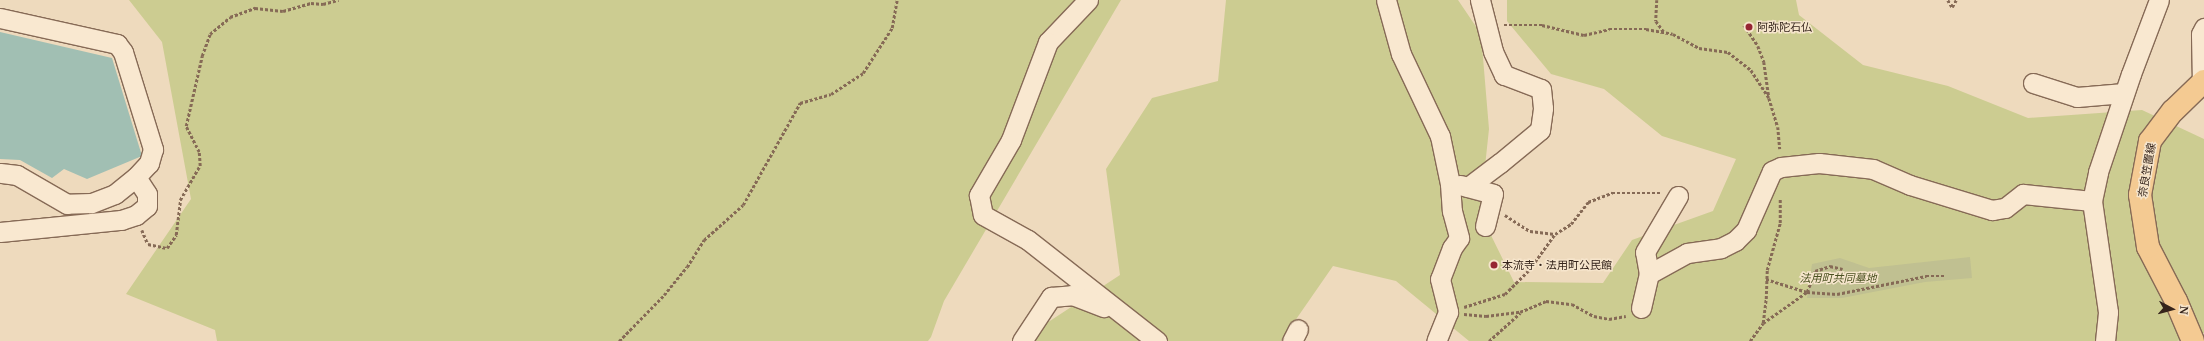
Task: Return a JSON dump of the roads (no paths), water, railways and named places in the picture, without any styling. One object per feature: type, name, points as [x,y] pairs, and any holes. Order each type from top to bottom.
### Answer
[{"type":"main road","name":"奈良笠置線","points":[[2193,341],[2176,301],[2148,247],[2140,196],[2150,141],[2173,111],[2203,82]]},
{"type":"street","points":[[1088,0],[1048,42],[1011,140],[979,195],[983,216],[1028,240],[1060,264],[1116,311],[1157,341]]},
{"type":"street","points":[[1386,0],[1401,54],[1440,136],[1459,185],[1452,211],[1459,238],[1452,248],[1440,279],[1448,312],[1436,341]]},
{"type":"street","points":[[1459,185],[1500,163],[1540,130],[1543,108],[1540,89],[1504,74],[1493,51],[1480,0]]},
{"type":"street","points":[[2105,341],[2108,312],[2092,201],[2098,172],[2124,93],[2158,0]]},
{"type":"street","points":[[0,18],[117,44],[123,52],[153,149],[149,163],[136,177],[115,194],[91,203],[68,204],[17,174],[0,173]]},
{"type":"street","points":[[2203,82],[2201,34],[2204,28]]},
{"type":"street","points":[[2033,83],[2076,98],[2124,93]]},
{"type":"street","points":[[1649,274],[1687,253],[1721,248],[1735,241],[1746,230],[1772,171],[1782,167],[1819,163],[1873,169],[1910,185],[1992,210],[2005,208],[2023,194],[2092,201]]},
{"type":"street","points":[[0,232],[120,220],[136,215],[147,206],[147,194],[136,177]]},
{"type":"street","points":[[1459,185],[1493,194],[1485,226]]},
{"type":"street","points":[[1640,308],[1649,274],[1645,252],[1678,196]]},
{"type":"street","points":[[1022,341],[1051,298],[1072,295],[1116,311]]},
{"type":"place","name":"阿弥陀石仏","points":[[1749,27]]},
{"type":"place","name":"本流寺・法用町公民館","points":[[1494,265]]},
{"type":"park label","name":"法用町共同墓地","points":[[1838,278]]}]
